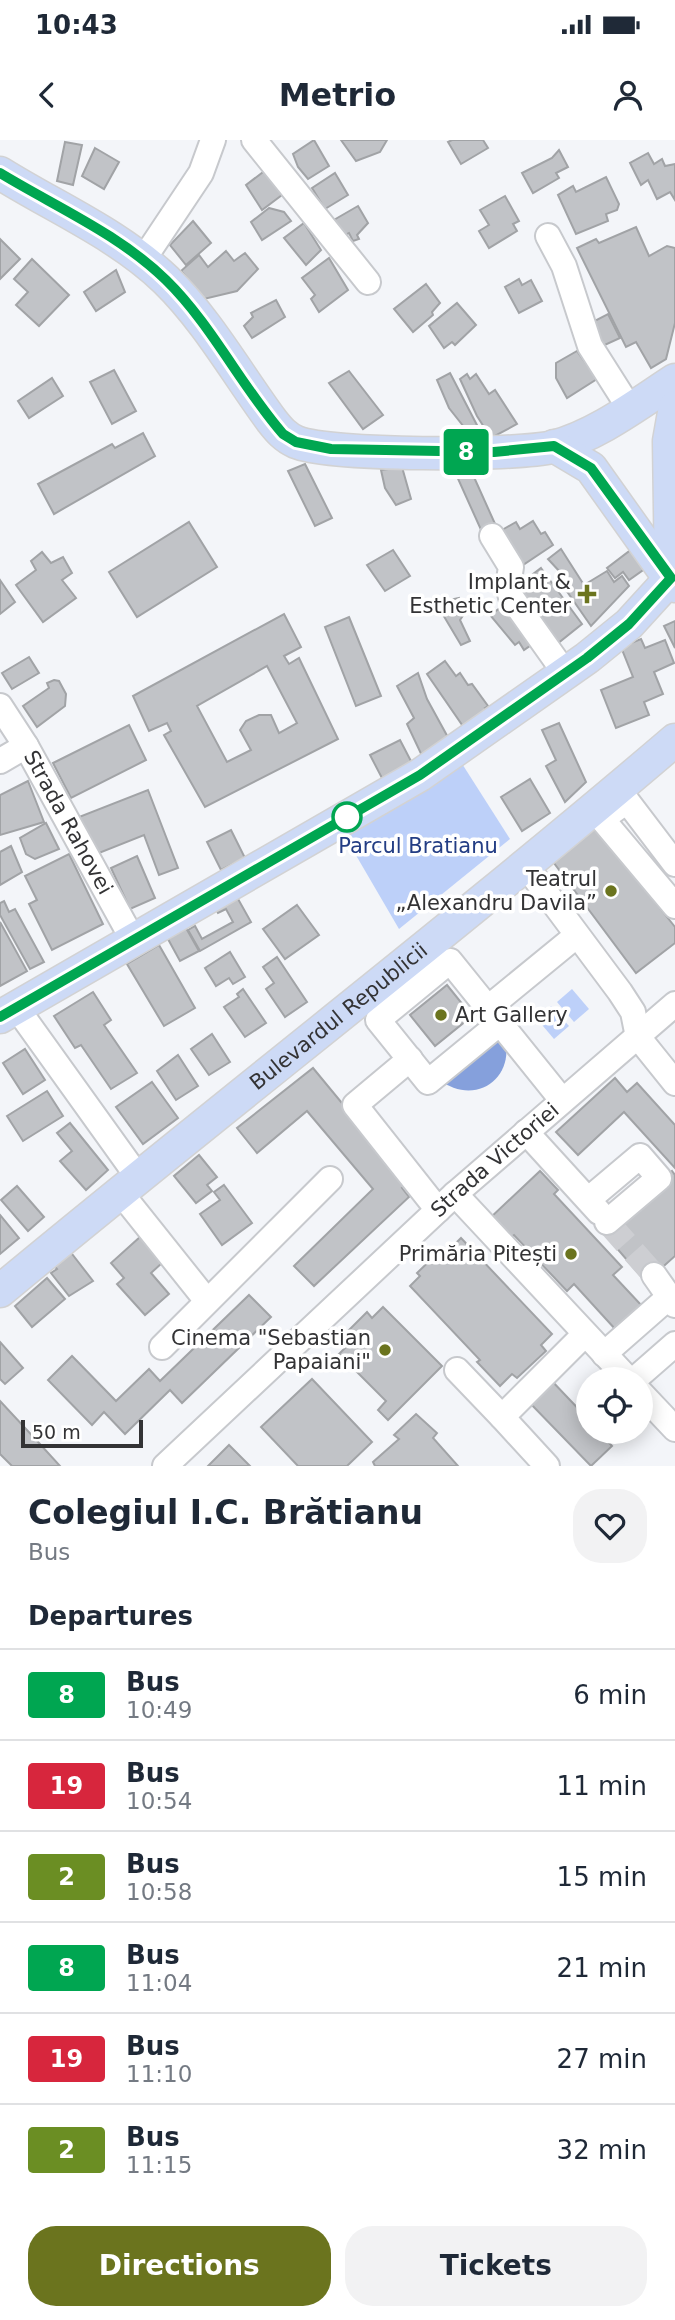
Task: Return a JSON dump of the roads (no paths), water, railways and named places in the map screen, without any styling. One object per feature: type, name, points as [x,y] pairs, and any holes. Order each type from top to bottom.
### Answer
[{"type":"main road","points":[[6,185],[104,233],[143,260],[188,305],[272,421],[283,434],[296,442],[331,449],[382,451],[514,451],[554,446],[630,409],[675,380]]},
{"type":"main road","points":[[8,1012],[420,775],[565,673],[629,624],[673,582],[669,441],[675,407]]},
{"type":"main road","points":[[554,446],[591,468],[673,582]]},
{"type":"main road","name":"Bulevardul Republicii","points":[[0,1291],[129,1184],[526,866],[675,740]]},
{"type":"street","points":[[143,260],[201,173],[213,140]]},
{"type":"street","points":[[254,140],[368,282]]},
{"type":"street","points":[[548,236],[564,266],[590,346],[630,409]]},
{"type":"street","points":[[492,536],[511,567],[508,586],[511,597],[565,673]]},
{"type":"street","name":"Strada Rahovei","points":[[0,706],[26,746],[133,940]]},
{"type":"street","points":[[0,761],[26,746]]},
{"type":"street","points":[[675,864],[626,801],[602,819],[675,906]]},
{"type":"street","points":[[615,810],[675,884]]},
{"type":"street","points":[[526,866],[633,1013],[638,1037],[675,1083]]},
{"type":"street","points":[[562,1100],[494,1016],[450,961],[378,1020],[428,1082],[494,1016],[576,936]]},
{"type":"street","name":"Strada Victoriei","points":[[165,1466],[446,1202],[675,1004]]},
{"type":"street","points":[[8,1012],[129,1184],[207,1301]]},
{"type":"street","points":[[410,1059],[355,1105],[446,1202],[503,1244],[616,1367]]},
{"type":"street","points":[[526,1132],[609,1223],[659,1178],[640,1156],[589,1199]]},
{"type":"street","points":[[162,1347],[330,1179]]},
{"type":"street","points":[[604,1354],[673,1300],[654,1275]]},
{"type":"street","points":[[502,1417],[585,1334]]},
{"type":"street","points":[[649,1367],[675,1344]]},
{"type":"street","points":[[457,1370],[547,1466]]},
{"type":"street","points":[[653,1406],[675,1429]]},
{"type":"tunnel","points":[[610,1225],[654,1275]]},
{"type":"place","name":"Implant & Esthetic Center","points":[[587,594]]},
{"type":"place","name":"Teatrul „Alexandru Davila”","points":[[611,891]]},
{"type":"place","name":"Art Gallery","points":[[441,1015]]},
{"type":"place","name":"Primăria Pitești","points":[[571,1254]]},
{"type":"place","name":"Cinema \"Sebastian Papaiani\"","points":[[385,1350]]},
{"type":"park label","name":"Parcul Bratianu","points":[[418,846]]}]
